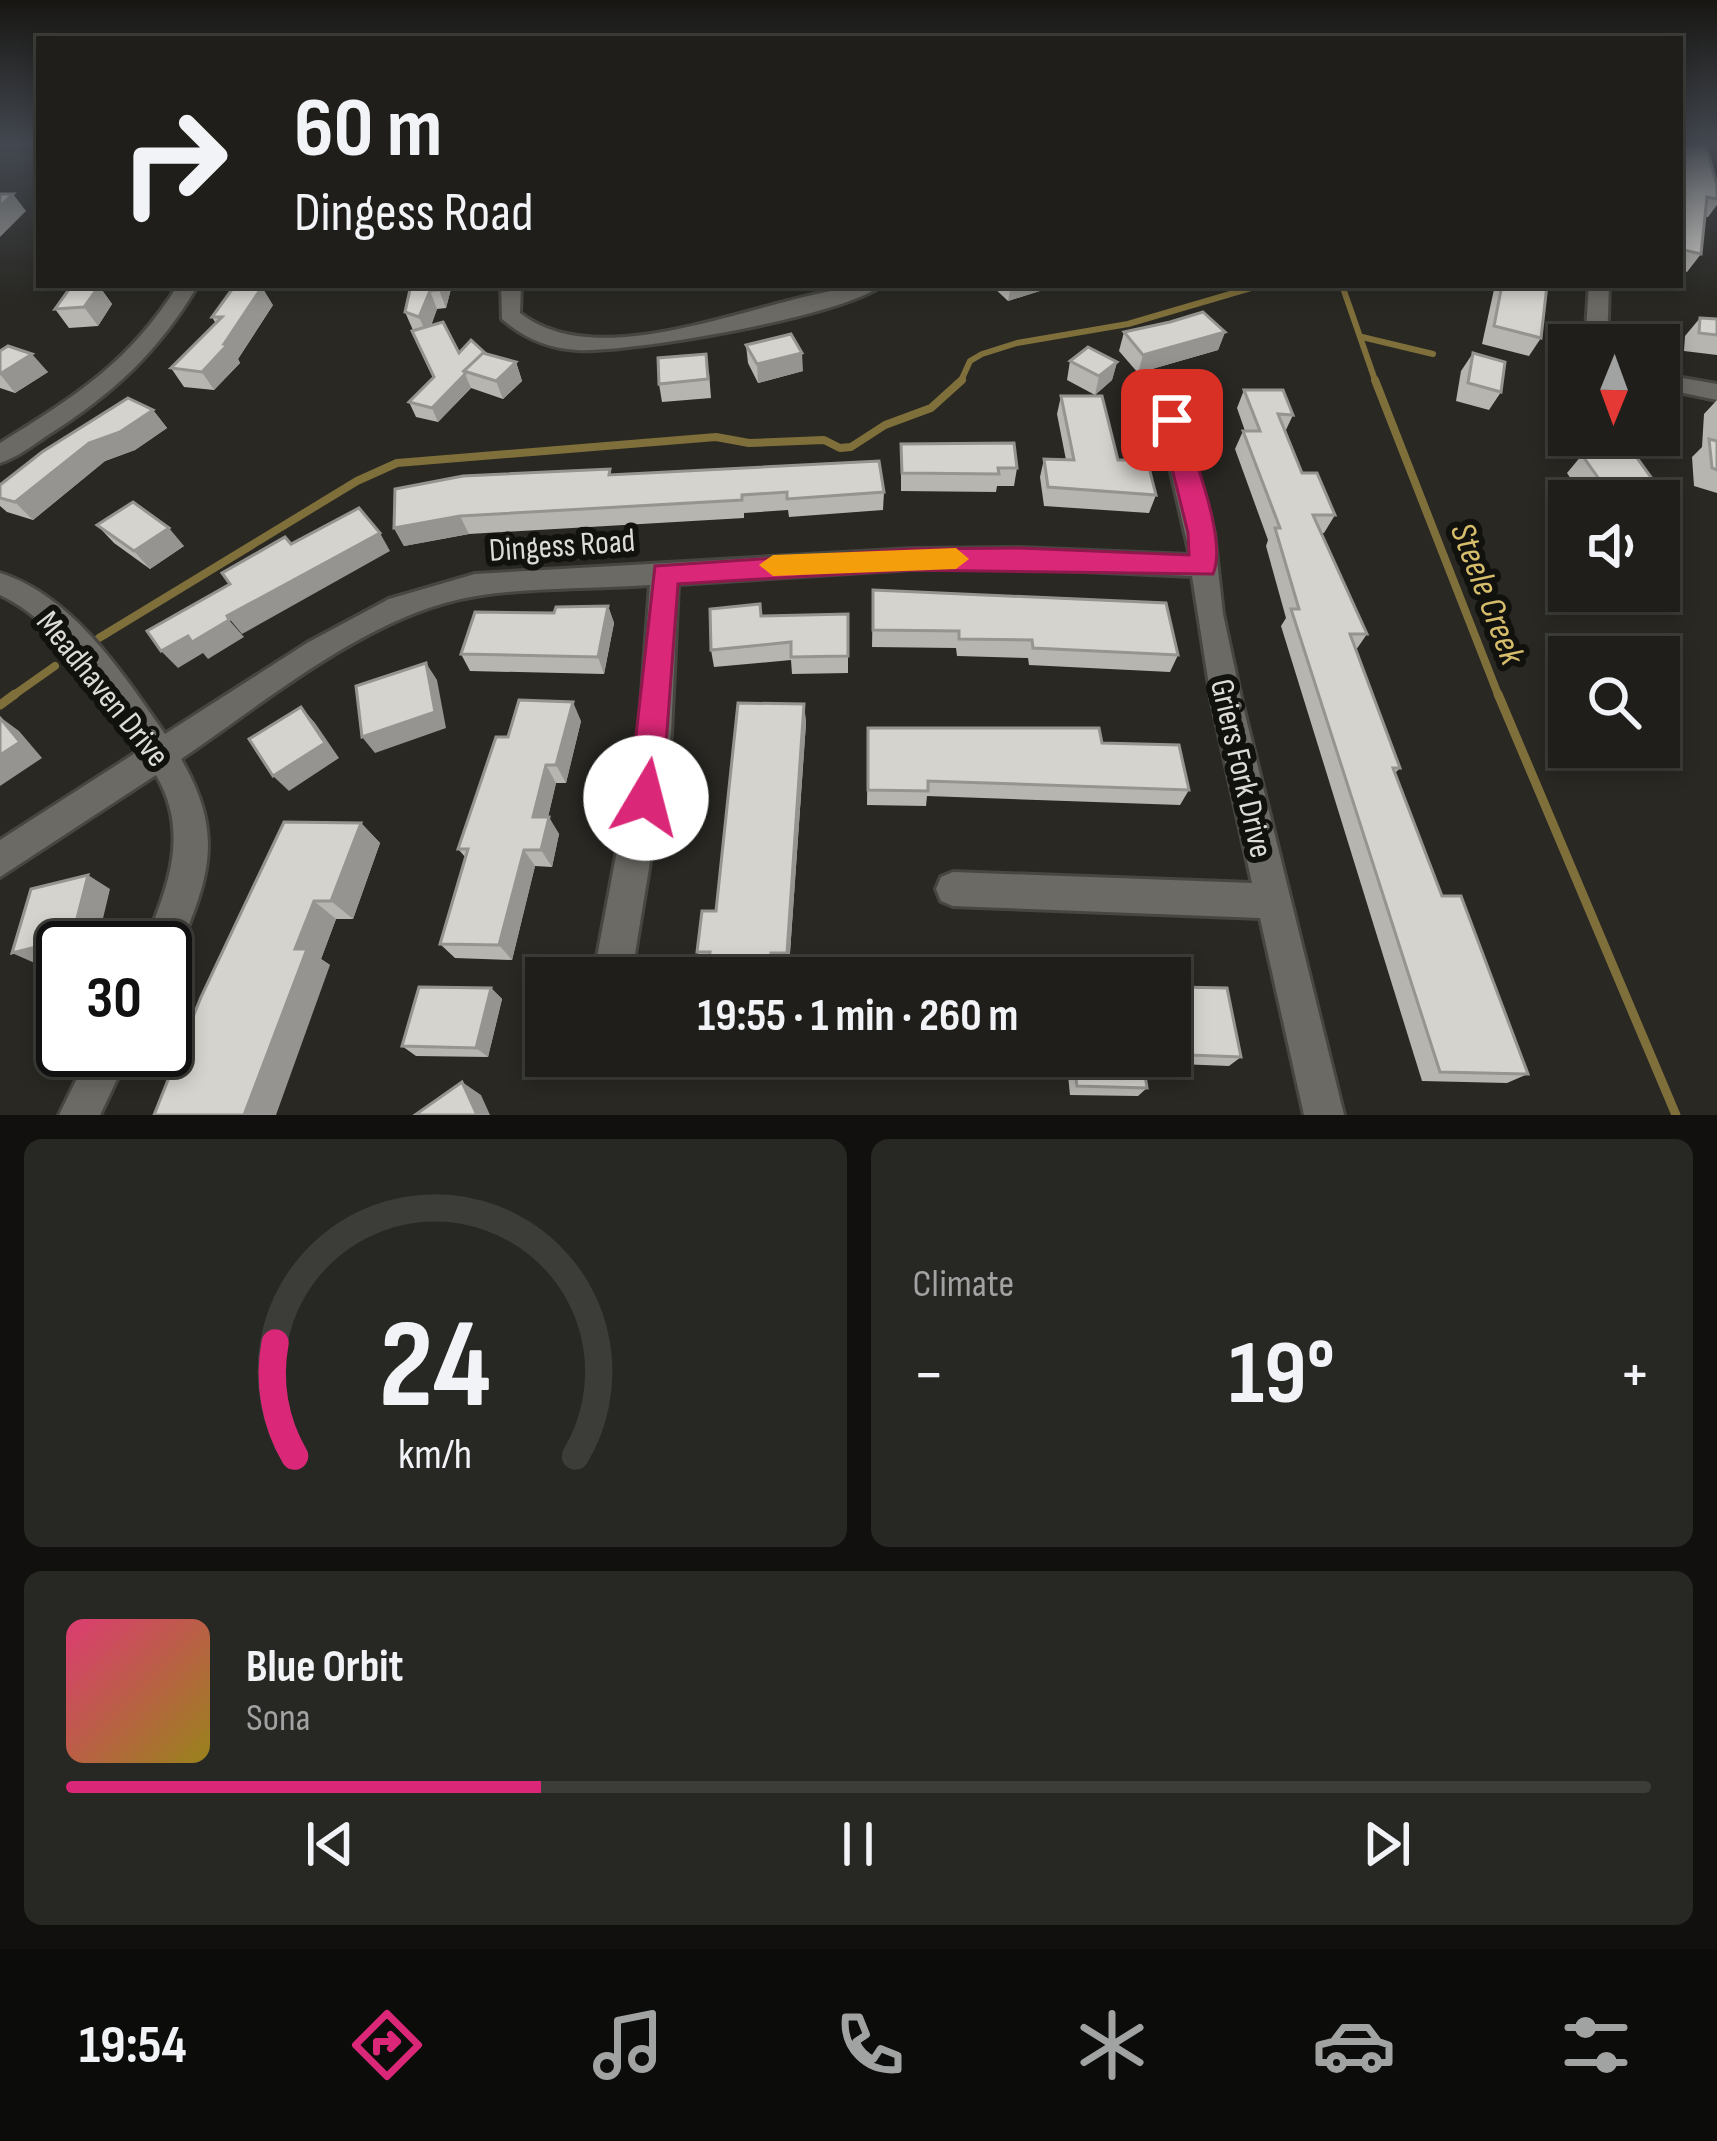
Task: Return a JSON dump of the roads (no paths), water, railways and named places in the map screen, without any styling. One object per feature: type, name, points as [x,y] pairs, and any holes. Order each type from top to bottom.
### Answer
[{"type":"street","points":[[0,454],[125,374],[154,341],[186,288]]},
{"type":"street","points":[[511,288],[509,315],[520,330],[548,341],[586,341],[720,328],[861,288]]},
{"type":"street","points":[[1597,324],[1599,288]]},
{"type":"street","points":[[1680,385],[1717,392]]},
{"type":"street","name":"Griers Fork Drive","points":[[1172,420],[1201,533],[1221,677],[1324,1115]]},
{"type":"street","name":"Dingess Road","points":[[0,860],[316,652],[399,608],[475,585],[798,563],[976,558],[1203,566]]},
{"type":"street","points":[[616,957],[655,734],[665,574]]},
{"type":"street","name":"Meadhaven Drive","points":[[0,584],[26,595],[50,615],[162,753],[183,789],[191,813],[192,846],[187,880],[171,921]]},
{"type":"street","points":[[953,889],[1273,901]]},
{"type":"street","points":[[80,1115],[99,1077]]},
{"type":"waterway","points":[[961,381],[970,361],[982,354],[1017,343],[1128,324],[1251,288]]},
{"type":"waterway","name":"Steele Creek","points":[[1343,288],[1376,383]]},
{"type":"waterway","points":[[1362,337],[1433,354]]},
{"type":"waterway","name":"Steele Creek","points":[[1375,380],[1499,697]]},
{"type":"waterway","points":[[99,638],[357,481],[397,463],[716,437],[749,443],[824,440],[840,448],[851,447],[885,425],[931,408],[961,381]]},
{"type":"waterway","points":[[11,697],[55,666]]},
{"type":"waterway","points":[[0,705],[15,694]]},
{"type":"waterway","name":"Steele Creek","points":[[1498,694],[1676,1115]]}]
